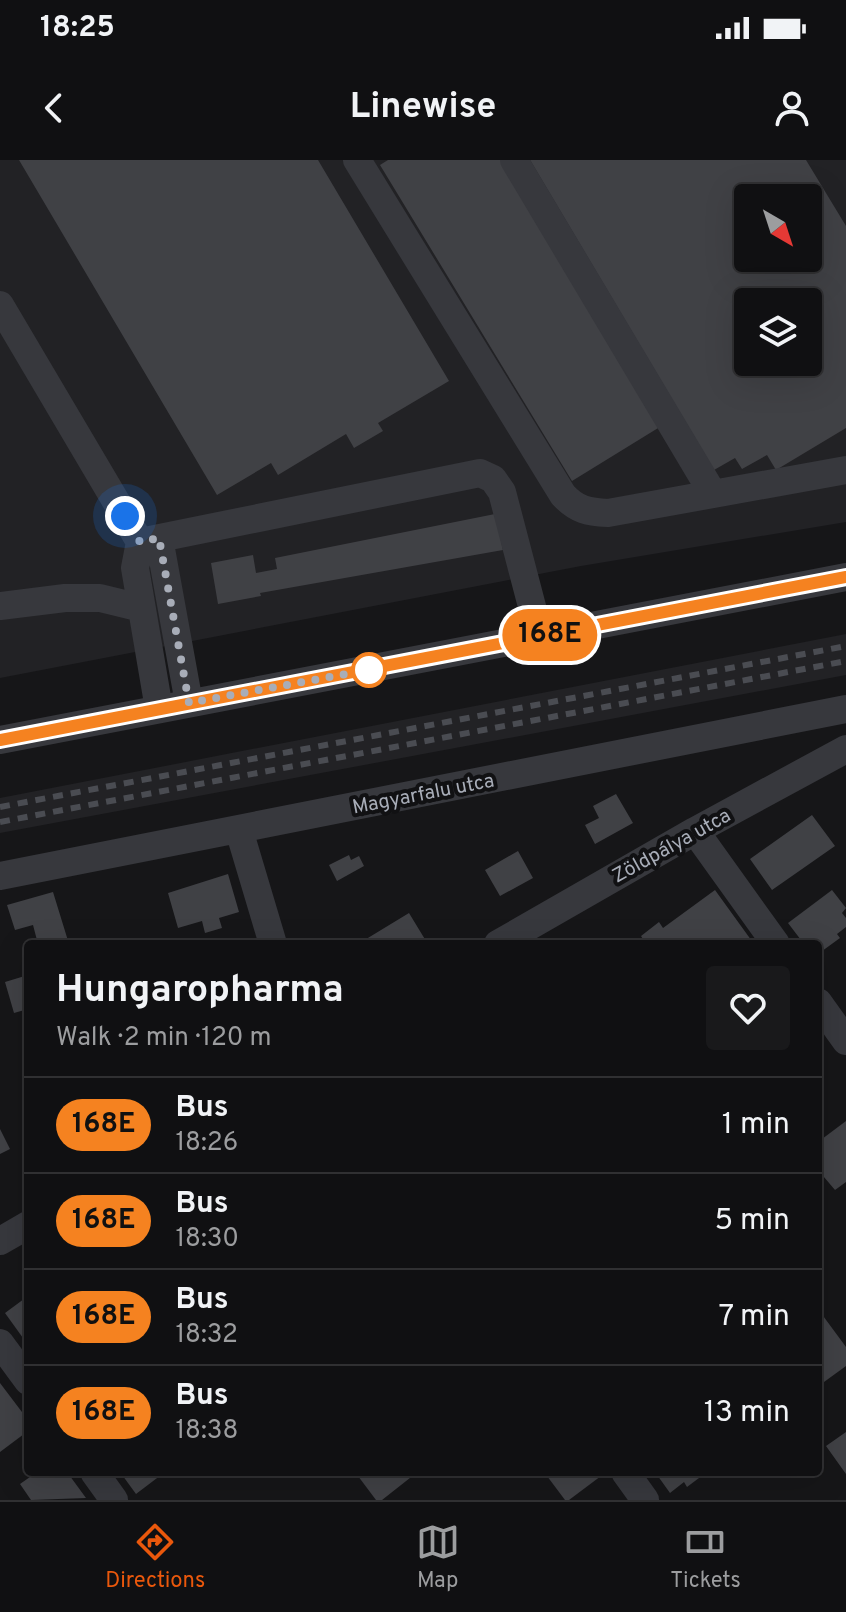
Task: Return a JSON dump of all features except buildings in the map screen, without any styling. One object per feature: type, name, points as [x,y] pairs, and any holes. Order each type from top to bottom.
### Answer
[{"type":"street","points":[[357,160],[554,482],[572,505],[588,512],[608,513],[846,470]]},
{"type":"street","points":[[514,160],[713,494]]},
{"type":"street","points":[[0,305],[150,540],[189,703]]},
{"type":"street","points":[[150,540],[480,473],[493,479],[502,492],[540,637]]},
{"type":"street","points":[[150,540],[135,568],[159,709]]},
{"type":"street","points":[[0,740],[846,577]]},
{"type":"street","points":[[0,606],[65,598],[100,598],[141,608]]},
{"type":"street","name":"Magyarfalu utca","points":[[0,876],[846,709]]},
{"type":"street","name":"Zöldpálya utca","points":[[505,940],[846,749]]},
{"type":"street","points":[[239,830],[272,940]]},
{"type":"street","points":[[695,831],[773,940]]},
{"type":"street","points":[[822,1008],[846,1041]]},
{"type":"street","points":[[0,1241],[24,1227]]},
{"type":"street","points":[[0,1343],[24,1376]]},
{"type":"street","points":[[97,1476],[114,1500]]},
{"type":"street","points":[[628,1476],[645,1500]]},
{"type":"shaded area","points":[[0,160],[846,160],[846,522],[581,566],[0,678]]},
{"type":"shaded area","points":[[846,634],[846,675],[0,833],[0,798]]},
{"type":"railway","points":[[0,807],[846,646]]},
{"type":"railway","points":[[0,822],[846,661]]},
{"type":"bus line","name":"168E","points":[[0,740],[846,577]]},
{"type":"route","points":[[125,516],[140,542],[159,538],[189,703],[373,669],[369,670]]}]
